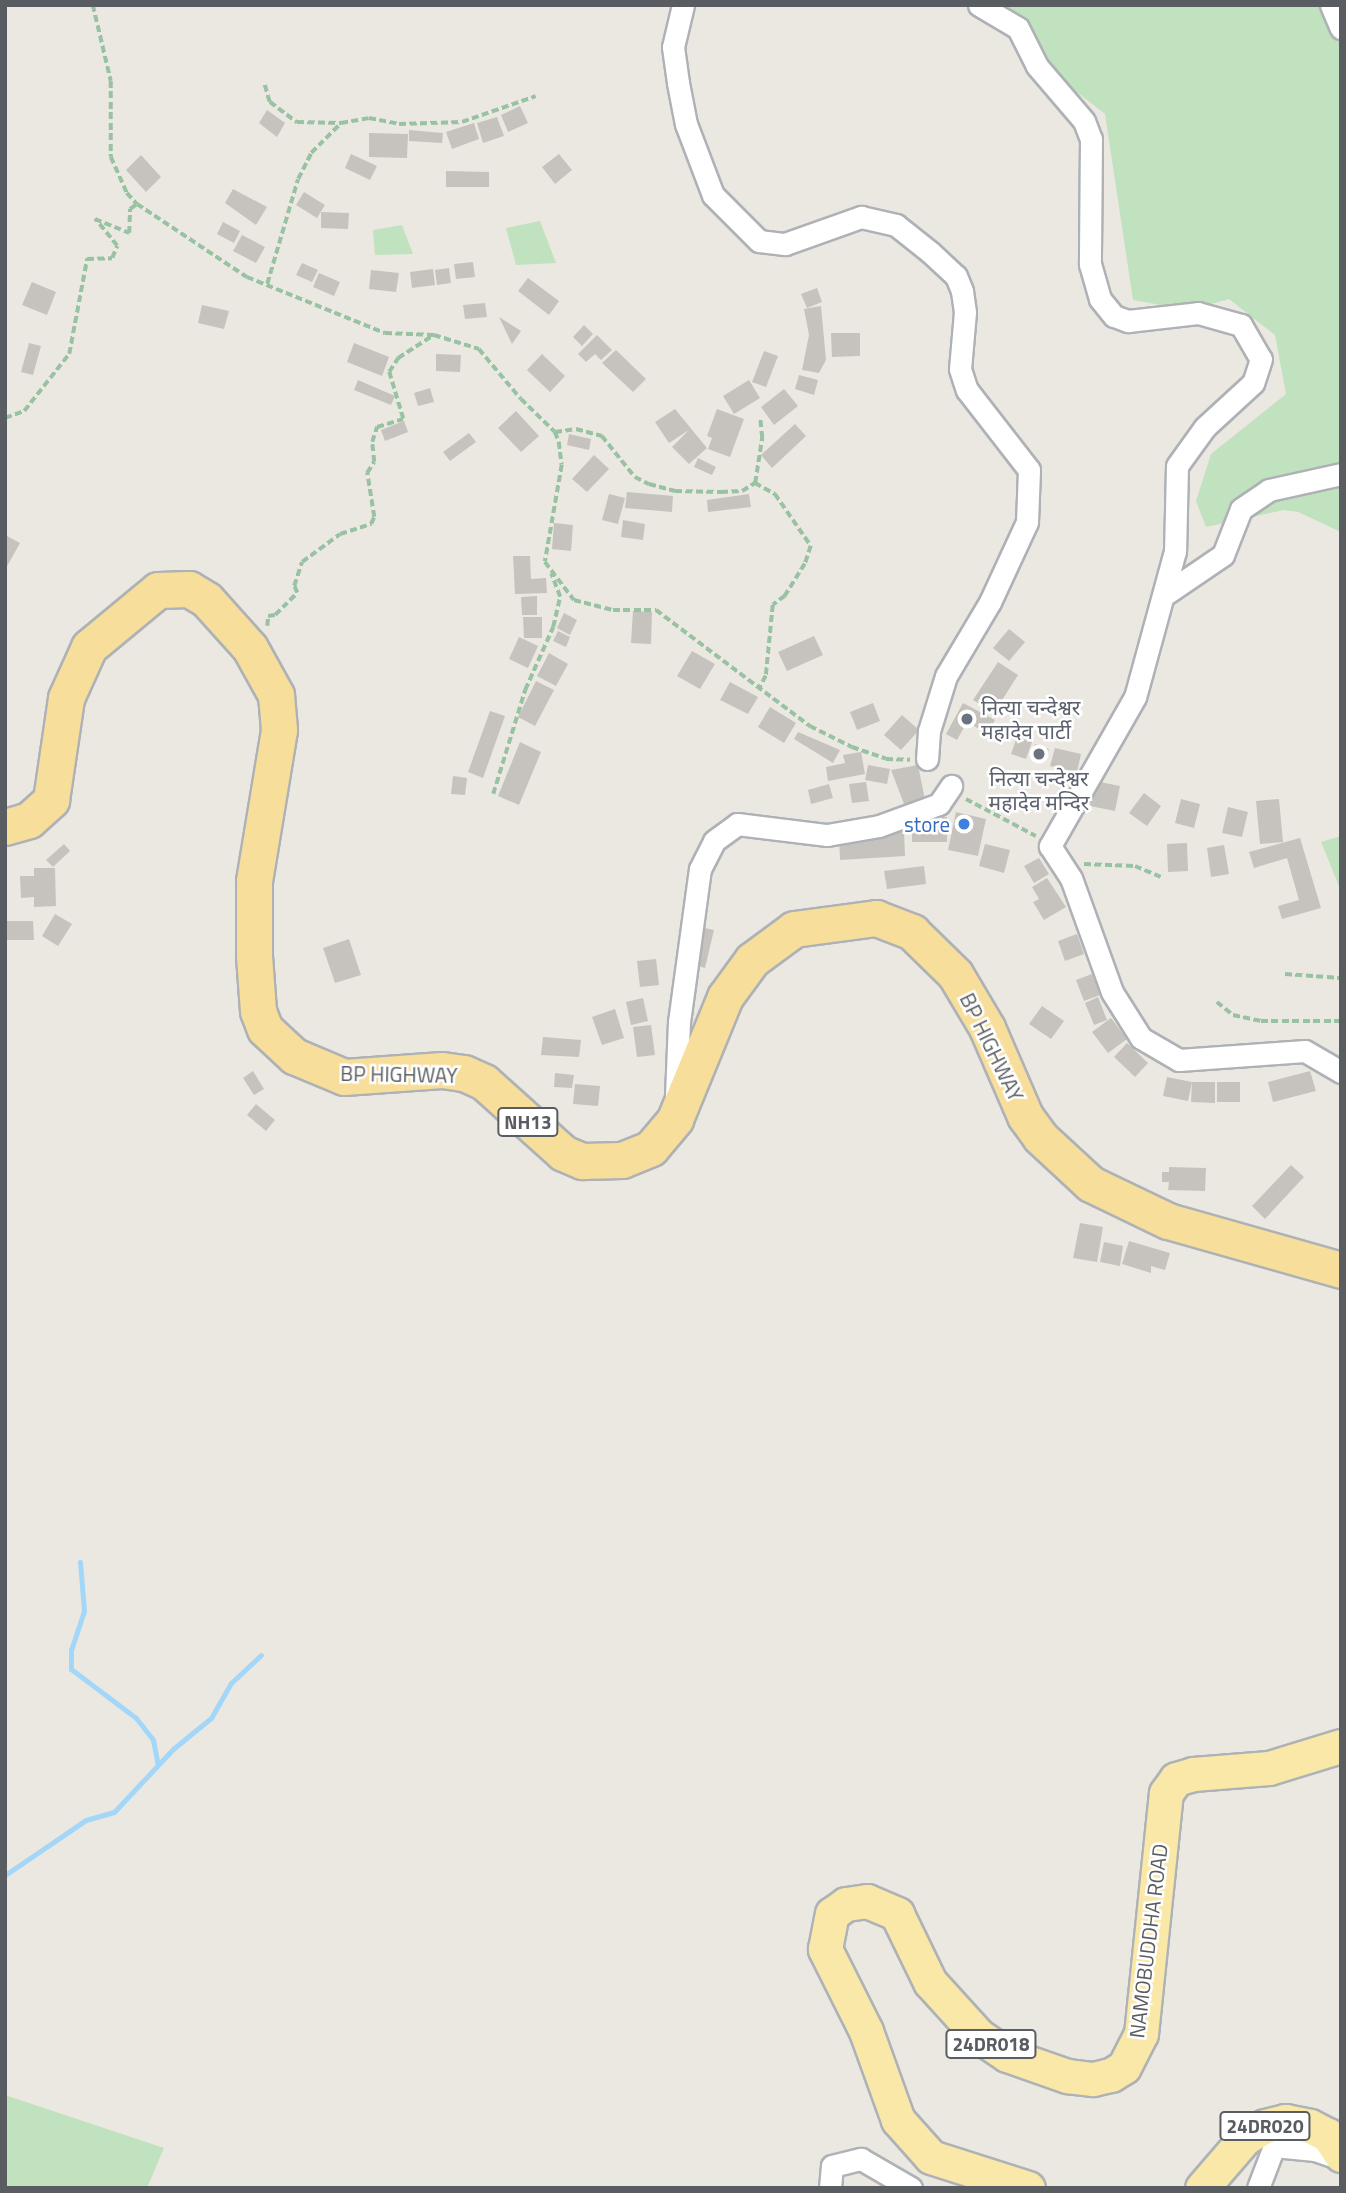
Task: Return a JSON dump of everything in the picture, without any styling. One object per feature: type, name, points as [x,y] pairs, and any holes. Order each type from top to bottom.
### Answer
[{"type":"highway","name":"BP HIGHWAY","points":[[5,827],[29,820],[51,800],[66,698],[89,647],[158,590],[189,589],[206,600],[250,649],[276,695],[279,730],[254,881],[258,1011],[276,1045],[314,1068],[344,1077],[442,1070],[464,1073],[484,1082],[563,1153],[582,1161],[606,1164],[651,1149],[675,1119],[725,997],[752,960],[794,929],[876,918],[912,932],[956,974],[987,1028],[1025,1116],[1040,1137],[1091,1184],[1168,1222],[1341,1270]]},
{"type":"main road","name":"NAMOBUDDHA ROAD","points":[[1028,2188],[931,2157],[906,2131],[887,2097],[866,2031],[825,1949],[832,1914],[846,1904],[867,1901],[882,1903],[897,1914],[930,1982],[979,2036],[1007,2055],[1067,2076],[1093,2079],[1111,2075],[1124,2067],[1141,2034],[1166,1793],[1176,1779],[1194,1774],[1269,1768],[1341,1746]]},
{"type":"main road","name":"24DR020","points":[[1202,2188],[1245,2138],[1265,2126],[1285,2121],[1310,2126],[1328,2135],[1341,2157]]},
{"type":"street","points":[[683,5],[673,47],[678,83],[686,124],[713,195],[758,241],[785,244],[861,216],[897,225],[930,252],[956,276],[962,291],[965,312],[960,369],[967,390],[1029,470],[1027,522],[990,602],[946,676],[929,731],[927,759]]},
{"type":"street","points":[[979,5],[1018,28],[1037,66],[1084,121],[1091,139],[1090,264],[1100,299],[1114,316],[1128,321],[1198,313],[1241,325],[1261,359],[1253,383],[1205,427],[1177,466],[1175,551],[1167,593],[1135,697],[1050,845],[1064,864],[1116,1000],[1141,1038],[1160,1052],[1197,1063],[1305,1051],[1341,1072]]},
{"type":"street","points":[[1331,5],[1341,28]]},
{"type":"street","points":[[1167,593],[1223,555],[1241,509],[1259,496],[1269,490],[1341,474]]},
{"type":"street","points":[[675,1119],[679,1022],[694,910],[700,869],[714,841],[737,824],[827,835],[879,826],[939,804],[951,786]]},
{"type":"street","points":[[1258,2188],[1274,2146],[1315,2150],[1341,2157]]},
{"type":"street","points":[[830,2188],[832,2166],[861,2159],[911,2188]]},
{"type":"path","points":[[93,5],[111,81],[111,157],[127,193],[137,204],[247,277],[385,333],[434,335],[480,349],[521,399],[555,432],[562,465],[545,546],[549,569],[560,597],[553,627],[525,690],[493,794]]},
{"type":"path","points":[[264,85],[270,102],[296,122],[341,122],[369,118],[399,124],[462,122],[536,96]]},
{"type":"path","points":[[267,284],[298,179],[311,153],[341,122]]},
{"type":"path","points":[[5,418],[24,411],[69,354],[87,259],[112,258],[117,246],[95,219],[130,233],[130,209],[137,204]]},
{"type":"path","points":[[271,633],[266,625],[268,616],[297,593],[294,586],[302,562],[340,534],[371,524],[374,517],[367,473],[374,462],[372,442],[377,427],[402,419],[389,372],[398,358],[434,335]]},
{"type":"path","points":[[555,432],[576,429],[602,436],[635,477],[649,484],[698,493],[742,491],[755,483],[762,438],[760,419]]},
{"type":"path","points":[[755,483],[775,494],[811,546],[805,564],[785,596],[773,605],[766,676],[759,688]]},
{"type":"path","points":[[549,569],[574,600],[613,610],[656,610],[810,726],[852,747],[886,759],[927,759]]},
{"type":"path","points":[[951,786],[969,801],[1007,817],[1050,845]]},
{"type":"path","points":[[1064,864],[1135,866],[1163,878]]},
{"type":"path","points":[[1285,974],[1341,978]]},
{"type":"path","points":[[1217,1002],[1233,1016],[1261,1021],[1341,1021]]},
{"type":"green space","points":[[1007,5],[1341,5],[1341,532],[1298,512],[1284,510],[1206,527],[1196,501],[1211,454],[1286,394],[1275,335],[1229,299],[1189,310],[1133,300],[1105,114],[1060,79]]},
{"type":"green space","points":[[540,221],[556,263],[516,265],[506,228]]},
{"type":"green space","points":[[402,225],[413,254],[375,255],[373,230]]},
{"type":"green space","points":[[1341,836],[1341,891],[1321,842]]},
{"type":"green space","points":[[5,2095],[164,2148],[147,2188],[5,2188]]},
{"type":"building","points":[[520,106],[528,123],[508,132],[501,115]]},
{"type":"building","points":[[267,110],[285,123],[277,137],[259,123]]},
{"type":"building","points":[[497,117],[504,136],[483,143],[477,123]]},
{"type":"building","points":[[474,123],[479,139],[452,149],[446,132]]},
{"type":"building","points":[[409,130],[443,133],[442,143],[409,141]]},
{"type":"building","points":[[369,133],[408,134],[407,158],[369,157]]},
{"type":"building","points":[[351,154],[377,166],[370,180],[345,168]]},
{"type":"building","points":[[559,154],[572,170],[555,184],[542,167]]},
{"type":"building","points":[[141,155],[161,177],[146,192],[126,170]]},
{"type":"building","points":[[446,171],[489,172],[489,187],[446,187]]},
{"type":"building","points":[[233,189],[267,207],[256,225],[225,203]]},
{"type":"building","points":[[304,192],[325,205],[317,218],[296,205]]},
{"type":"building","points":[[321,212],[349,213],[348,229],[321,228]]},
{"type":"building","points":[[223,222],[240,231],[234,243],[217,234]]},
{"type":"building","points":[[242,235],[265,247],[256,263],[233,251]]},
{"type":"building","points":[[473,262],[475,277],[456,279],[454,264]]},
{"type":"building","points":[[302,263],[318,270],[312,282],[296,275]]},
{"type":"building","points":[[449,268],[451,283],[437,285],[435,270]]},
{"type":"building","points":[[433,269],[435,285],[412,288],[410,272]]},
{"type":"building","points":[[371,270],[399,273],[396,292],[369,289]]},
{"type":"building","points":[[319,273],[340,282],[334,296],[313,287]]},
{"type":"building","points":[[528,278],[559,301],[549,315],[518,291]]},
{"type":"building","points":[[32,282],[56,292],[47,315],[22,305]]},
{"type":"building","points":[[817,288],[822,302],[807,308],[801,294]]},
{"type":"building","points":[[485,303],[487,317],[465,319],[463,305]]},
{"type":"building","points":[[202,305],[229,311],[224,329],[198,323]]},
{"type":"building","points":[[821,306],[826,360],[819,373],[802,370],[809,335],[804,309]]},
{"type":"building","points":[[499,317],[521,331],[512,344]]},
{"type":"building","points":[[584,325],[593,334],[582,346],[573,337]]},
{"type":"building","points":[[831,333],[860,333],[860,356],[832,357]]},
{"type":"building","points":[[597,335],[612,350],[601,360],[595,354],[586,362],[578,354]]},
{"type":"building","points":[[29,343],[41,346],[33,375],[21,372]]},
{"type":"building","points":[[354,343],[389,357],[382,376],[347,362]]},
{"type":"building","points":[[616,350],[646,379],[633,392],[602,363]]},
{"type":"building","points":[[764,351],[778,356],[766,387],[752,382]]},
{"type":"building","points":[[436,354],[461,355],[460,372],[436,371]]},
{"type":"building","points":[[542,354],[565,376],[550,392],[527,370]]},
{"type":"building","points":[[799,375],[818,380],[814,395],[795,389]]},
{"type":"building","points":[[358,380],[395,396],[391,405],[354,390]]},
{"type":"building","points":[[749,380],[760,398],[734,414],[723,396]]},
{"type":"building","points":[[430,388],[434,402],[418,406],[414,393]]},
{"type":"building","points":[[784,389],[798,406],[774,425],[761,407]]},
{"type":"building","points":[[675,409],[707,448],[689,464],[672,447],[689,430],[669,443],[655,422]]},
{"type":"building","points":[[717,409],[744,419],[730,457],[708,449],[712,438],[707,436]]},
{"type":"building","points":[[516,411],[539,436],[521,452],[498,428]]},
{"type":"building","points":[[404,421],[408,432],[385,441],[381,430]]},
{"type":"building","points":[[795,424],[806,436],[772,468],[761,455]]},
{"type":"building","points":[[469,433],[476,442],[450,461],[443,452]]},
{"type":"building","points":[[569,434],[591,439],[589,450],[567,445]]},
{"type":"building","points":[[594,455],[609,469],[587,492],[572,479]]},
{"type":"building","points":[[698,458],[716,467],[712,475],[694,467]]},
{"type":"building","points":[[627,492],[673,496],[672,512],[625,508]]},
{"type":"building","points":[[609,494],[625,498],[618,524],[602,520]]},
{"type":"building","points":[[749,494],[751,507],[708,512],[707,500]]},
{"type":"building","points":[[623,520],[645,524],[643,540],[621,537]]},
{"type":"building","points":[[554,523],[573,525],[571,551],[552,549]]},
{"type":"building","points":[[5,535],[20,543],[5,570]]},
{"type":"building","points":[[513,556],[530,556],[531,579],[546,578],[547,593],[515,594]]},
{"type":"building","points":[[537,596],[537,615],[522,615],[521,597]]},
{"type":"building","points":[[633,611],[652,612],[651,644],[631,643]]},
{"type":"building","points":[[564,613],[577,620],[570,635],[557,628]]},
{"type":"building","points":[[523,617],[542,617],[542,638],[524,638]]},
{"type":"building","points":[[1009,629],[1025,642],[1009,661],[993,648]]},
{"type":"building","points":[[558,631],[570,637],[566,647],[553,641]]},
{"type":"building","points":[[814,636],[823,655],[787,671],[778,652]]},
{"type":"building","points":[[519,637],[538,646],[528,668],[509,659]]},
{"type":"building","points":[[692,651],[715,664],[700,689],[677,676]]},
{"type":"building","points":[[549,653],[568,664],[556,686],[537,676]]},
{"type":"building","points":[[998,662],[1018,675],[994,713],[973,700]]},
{"type":"building","points":[[536,681],[554,690],[535,726],[518,717]]},
{"type":"building","points":[[730,682],[758,697],[748,714],[720,700]]},
{"type":"building","points":[[873,703],[880,721],[857,730],[850,712]]},
{"type":"building","points":[[963,703],[995,720],[988,734],[967,722],[957,740],[946,734]]},
{"type":"building","points":[[770,707],[796,723],[784,743],[758,727]]},
{"type":"building","points":[[490,711],[505,716],[483,778],[468,772]]},
{"type":"building","points":[[902,715],[919,730],[901,750],[884,735]]},
{"type":"building","points":[[798,732],[840,750],[833,763],[794,739]]},
{"type":"building","points":[[1017,737],[1032,742],[1026,759],[1011,754]]},
{"type":"building","points":[[520,742],[541,752],[519,805],[498,796]]},
{"type":"building","points":[[1035,744],[1049,749],[1044,762],[1030,757]]},
{"type":"building","points":[[1055,748],[1081,754],[1077,772],[1050,766]]},
{"type":"building","points":[[861,752],[865,774],[828,781],[826,767],[845,763],[843,755]]},
{"type":"building","points":[[868,765],[890,769],[887,784],[865,780]]},
{"type":"building","points":[[918,765],[925,800],[904,804],[891,770]]},
{"type":"building","points":[[453,776],[467,778],[465,795],[451,794]]},
{"type":"building","points":[[1095,781],[1120,786],[1115,811],[1090,806]]},
{"type":"building","points":[[866,782],[869,801],[852,803],[849,784]]},
{"type":"building","points":[[829,784],[833,798],[811,804],[808,790]]},
{"type":"building","points":[[1144,793],[1161,806],[1147,826],[1129,813]]},
{"type":"building","points":[[1181,799],[1200,804],[1194,828],[1175,823]]},
{"type":"building","points":[[1279,799],[1283,842],[1260,844],[1256,801]]},
{"type":"building","points":[[1228,807],[1248,812],[1242,837],[1222,833]]},
{"type":"building","points":[[956,812],[986,819],[978,856],[948,850]]},
{"type":"building","points":[[912,817],[947,817],[947,842],[912,842]]},
{"type":"building","points":[[904,831],[905,856],[840,860],[839,834]]},
{"type":"building","points":[[1300,838],[1321,908],[1282,919],[1278,906],[1299,900],[1287,858],[1254,868],[1249,852]]},
{"type":"building","points":[[1187,843],[1188,871],[1168,872],[1167,844]]},
{"type":"building","points":[[64,844],[70,851],[53,867],[46,860]]},
{"type":"building","points":[[985,844],[1010,850],[1004,873],[979,866]]},
{"type":"building","points":[[1224,845],[1229,874],[1211,877],[1207,848]]},
{"type":"building","points":[[1039,858],[1049,874],[1034,883],[1024,866]]},
{"type":"building","points":[[924,866],[926,884],[887,889],[884,871]]},
{"type":"building","points":[[34,868],[55,868],[56,906],[34,907],[34,897],[21,898],[20,876],[34,876]]},
{"type":"building","points":[[1047,878],[1066,907],[1044,920],[1033,902],[1039,899],[1032,887]]},
{"type":"building","points":[[55,914],[72,924],[58,946],[42,936]]},
{"type":"building","points":[[5,921],[33,921],[34,940],[5,940]]},
{"type":"building","points":[[700,927],[714,930],[705,968],[691,964]]},
{"type":"building","points":[[1077,934],[1084,954],[1065,961],[1058,941]]},
{"type":"building","points":[[349,939],[361,975],[335,983],[323,948]]},
{"type":"building","points":[[656,959],[659,985],[640,987],[637,961]]},
{"type":"building","points":[[1092,974],[1100,995],[1084,1001],[1076,980]]},
{"type":"building","points":[[1098,997],[1107,1020],[1094,1025],[1085,1003]]},
{"type":"building","points":[[643,998],[648,1021],[631,1025],[626,1002]]},
{"type":"building","points":[[1042,1006],[1064,1021],[1051,1039],[1029,1024]]},
{"type":"building","points":[[615,1009],[624,1038],[602,1045],[592,1017]]},
{"type":"building","points":[[1111,1018],[1127,1039],[1108,1053],[1092,1032]]},
{"type":"building","points":[[651,1025],[655,1055],[637,1057],[633,1027]]},
{"type":"building","points":[[543,1037],[581,1040],[579,1057],[541,1055]]},
{"type":"building","points":[[1127,1043],[1148,1063],[1135,1077],[1114,1057]]},
{"type":"building","points":[[253,1071],[264,1089],[254,1095],[243,1078]]},
{"type":"building","points":[[1310,1071],[1316,1091],[1273,1102],[1268,1082]]},
{"type":"building","points":[[555,1073],[574,1075],[572,1088],[554,1087]]},
{"type":"building","points":[[1167,1077],[1192,1082],[1188,1101],[1163,1096]]},
{"type":"building","points":[[1192,1082],[1215,1082],[1215,1103],[1191,1102]]},
{"type":"building","points":[[1217,1082],[1240,1082],[1240,1102],[1217,1102]]},
{"type":"building","points":[[575,1084],[600,1086],[598,1106],[573,1104]]},
{"type":"building","points":[[256,1104],[275,1120],[266,1131],[247,1115]]},
{"type":"building","points":[[1291,1165],[1304,1177],[1265,1219],[1252,1206]]},
{"type":"building","points":[[1169,1167],[1206,1168],[1205,1191],[1168,1190],[1169,1182],[1162,1182],[1162,1172],[1169,1172]]},
{"type":"building","points":[[1080,1223],[1103,1227],[1097,1262],[1073,1258]]},
{"type":"building","points":[[1129,1241],[1170,1253],[1165,1270],[1151,1266],[1151,1273],[1122,1264]]},
{"type":"building","points":[[1104,1242],[1123,1246],[1120,1266],[1100,1262]]},
{"type":"waterway","points":[[80,1562],[84,1611],[71,1650],[71,1669],[136,1718],[153,1740],[158,1765]]},
{"type":"waterway","points":[[5,1875],[86,1820],[114,1812],[173,1749],[211,1718],[231,1683],[261,1655]]},
{"type":"place","name":"नित्या चन्देश्वर महादेव पार्टी","points":[[967,719]]},
{"type":"place","name":"नित्या चन्देश्वर महादेव मन्दिर","points":[[1039,754]]},
{"type":"place","name":"store","points":[[964,824]]}]
